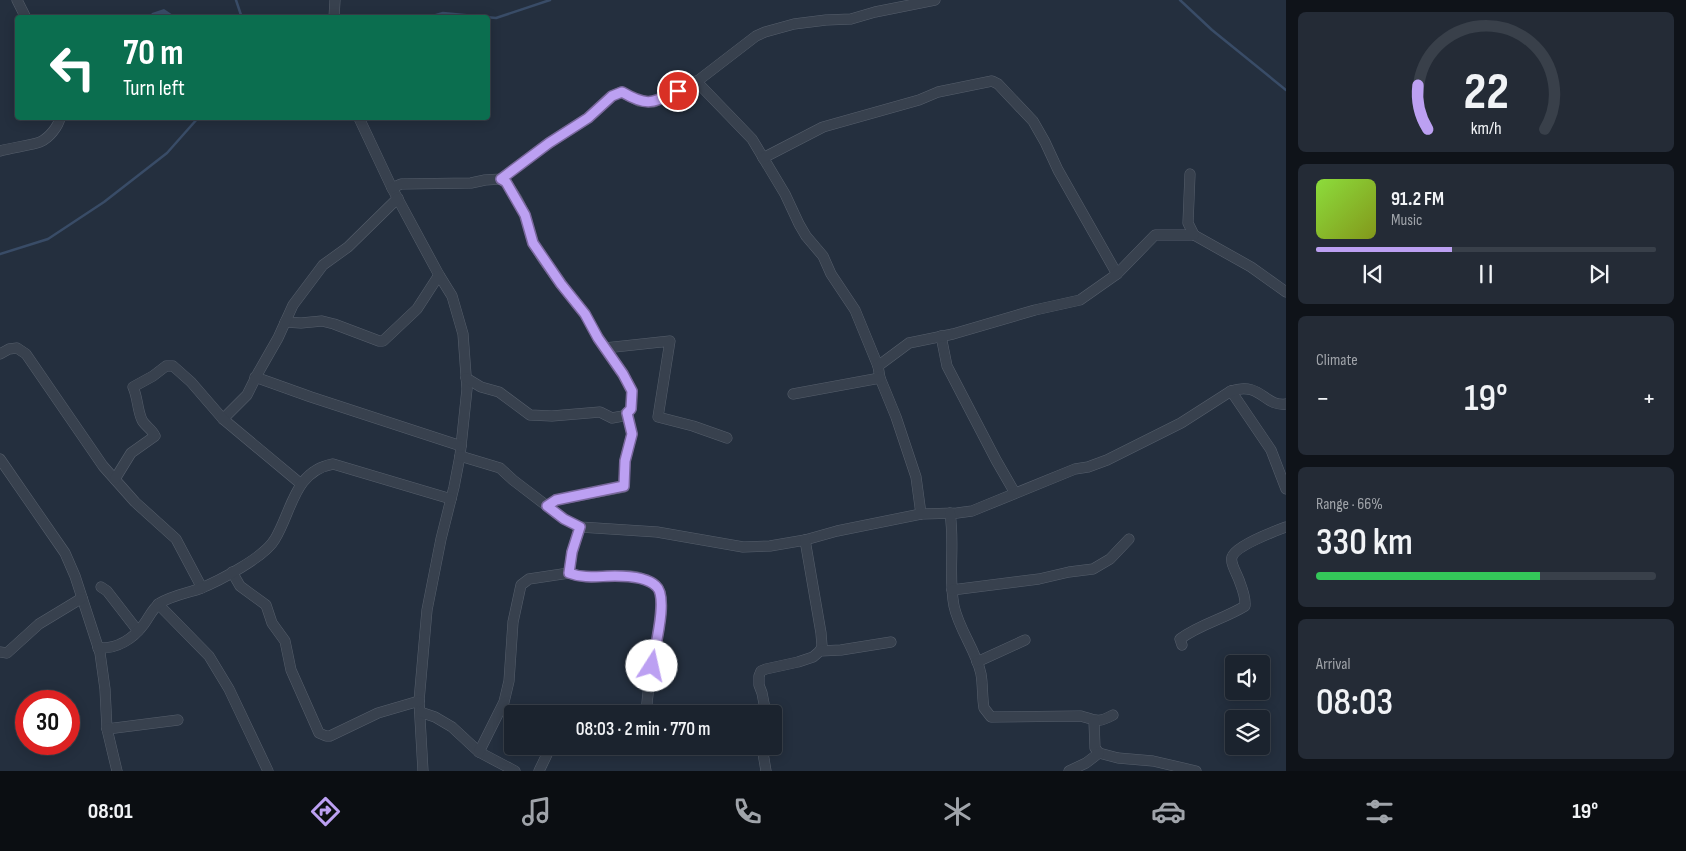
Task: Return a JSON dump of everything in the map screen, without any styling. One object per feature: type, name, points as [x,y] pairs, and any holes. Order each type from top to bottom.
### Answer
[{"type":"street","points":[[17,0],[24,15]]},
{"type":"street","points":[[334,15],[335,0]]},
{"type":"street","points":[[392,188],[401,184],[471,183],[501,179],[549,143],[588,118],[612,96],[622,92],[639,101],[654,102],[690,86],[756,36],[765,32],[794,24],[826,20],[851,20],[875,12],[935,0]]},
{"type":"street","points":[[763,158],[823,127],[919,100],[938,92],[992,81],[998,84],[1033,121],[1058,170],[1117,274]]},
{"type":"street","points":[[696,82],[752,138],[785,194],[803,230],[823,256],[831,274],[855,310],[878,366],[880,378],[896,417],[916,477],[921,514]]},
{"type":"street","points":[[0,150],[39,142],[54,130],[59,120]]},
{"type":"street","points":[[360,120],[392,188],[452,296],[463,334],[467,389],[460,451],[427,610],[419,707],[423,771]]},
{"type":"street","points":[[1190,174],[1188,223],[1194,235]]},
{"type":"street","points":[[466,378],[481,387],[499,392],[530,414],[552,416],[600,412],[612,418],[623,416],[631,409],[632,391],[585,314],[538,251],[517,199],[506,182],[501,179]]},
{"type":"street","points":[[223,419],[247,395],[255,377],[278,338],[293,305],[323,265],[348,247],[398,198]]},
{"type":"street","points":[[878,366],[909,343],[1080,300],[1117,274],[1155,235],[1194,235],[1251,267],[1286,292]]},
{"type":"street","points":[[285,322],[301,324],[322,321],[383,341],[413,313],[439,275]]},
{"type":"street","points":[[941,336],[947,366],[1015,493]]},
{"type":"street","points":[[605,348],[670,341],[658,417],[693,426],[727,438]]},
{"type":"street","points":[[0,354],[9,349],[17,348],[26,354],[103,466],[135,502],[176,539],[202,588]]},
{"type":"street","points":[[115,480],[131,453],[154,436],[153,432],[142,421],[138,396],[133,387],[166,366],[174,366],[191,382],[223,419],[301,484]]},
{"type":"street","points":[[255,377],[460,451],[500,468],[564,519],[580,527],[657,532],[743,547],[770,546],[805,540],[837,531],[921,514],[972,510],[1075,469],[1088,467],[1107,460],[1181,423],[1231,391],[1240,388],[1248,388],[1276,404],[1286,404]]},
{"type":"street","points":[[792,394],[880,378]]},
{"type":"street","points":[[1231,391],[1271,450],[1286,489]]},
{"type":"street","points":[[547,506],[556,500],[624,486],[625,461],[632,434],[627,413]]},
{"type":"street","points":[[0,459],[64,552],[82,598],[98,648],[105,689],[107,729],[117,771]]},
{"type":"street","points":[[98,648],[119,645],[138,631],[158,604],[202,588],[264,552],[272,545],[276,538],[301,484],[318,468],[333,464],[451,499]]},
{"type":"street","points":[[950,513],[953,528],[952,590],[959,622],[981,674],[984,708],[991,717],[1082,716],[1094,721],[1114,715]]},
{"type":"street","points":[[569,573],[572,552],[580,527]]},
{"type":"street","points":[[1182,645],[1180,639],[1189,632],[1234,613],[1245,606],[1243,588],[1232,563],[1232,557],[1236,550],[1286,527]]},
{"type":"street","points":[[952,590],[1039,579],[1093,569],[1110,559],[1129,539]]},
{"type":"street","points":[[805,540],[821,633],[822,646],[820,652]]},
{"type":"street","points":[[232,572],[240,586],[266,605],[272,623],[284,641],[291,670],[319,734],[330,736],[378,713],[419,707],[452,727],[479,752],[515,771]]},
{"type":"street","points":[[479,752],[504,702],[509,681],[512,622],[521,585],[529,579],[569,573],[579,577],[637,577],[657,586],[661,594],[659,629],[650,679],[649,705]]},
{"type":"street","points":[[101,586],[138,631]]},
{"type":"street","points":[[0,652],[8,653],[39,624],[82,598]]},
{"type":"street","points":[[158,604],[209,656],[229,689],[268,771]]},
{"type":"street","points":[[977,662],[1025,640]]},
{"type":"street","points":[[764,705],[762,693],[758,686],[758,676],[761,671],[798,662],[813,657],[820,652],[891,642]]},
{"type":"street","points":[[107,729],[178,720]]},
{"type":"street","points":[[1094,721],[1095,748],[1099,753],[1118,758],[1153,761],[1196,771]]},
{"type":"street","points":[[1068,771],[1099,753]]},
{"type":"street","points":[[539,771],[547,755]]},
{"type":"street","points":[[763,755],[766,771]]},
{"type":"water","points":[[164,9],[173,15],[150,15]]},
{"type":"waterway","points":[[236,0],[241,15]]},
{"type":"waterway","points":[[490,17],[496,18],[550,0]]},
{"type":"waterway","points":[[1180,0],[1212,30],[1286,90]]},
{"type":"waterway","points":[[436,15],[443,13],[464,15]]},
{"type":"waterway","points":[[0,254],[48,239],[104,202],[167,153],[196,120]]},
{"type":"route","points":[[652,666],[659,629],[661,602],[661,594],[657,586],[637,577],[579,577],[569,573],[572,552],[580,527],[564,519],[547,506],[556,500],[624,486],[625,461],[632,434],[627,413],[631,409],[632,391],[585,314],[561,284],[533,243],[525,215],[506,182],[501,179],[549,143],[588,118],[612,96],[622,92],[639,101],[654,102],[678,91]]}]
